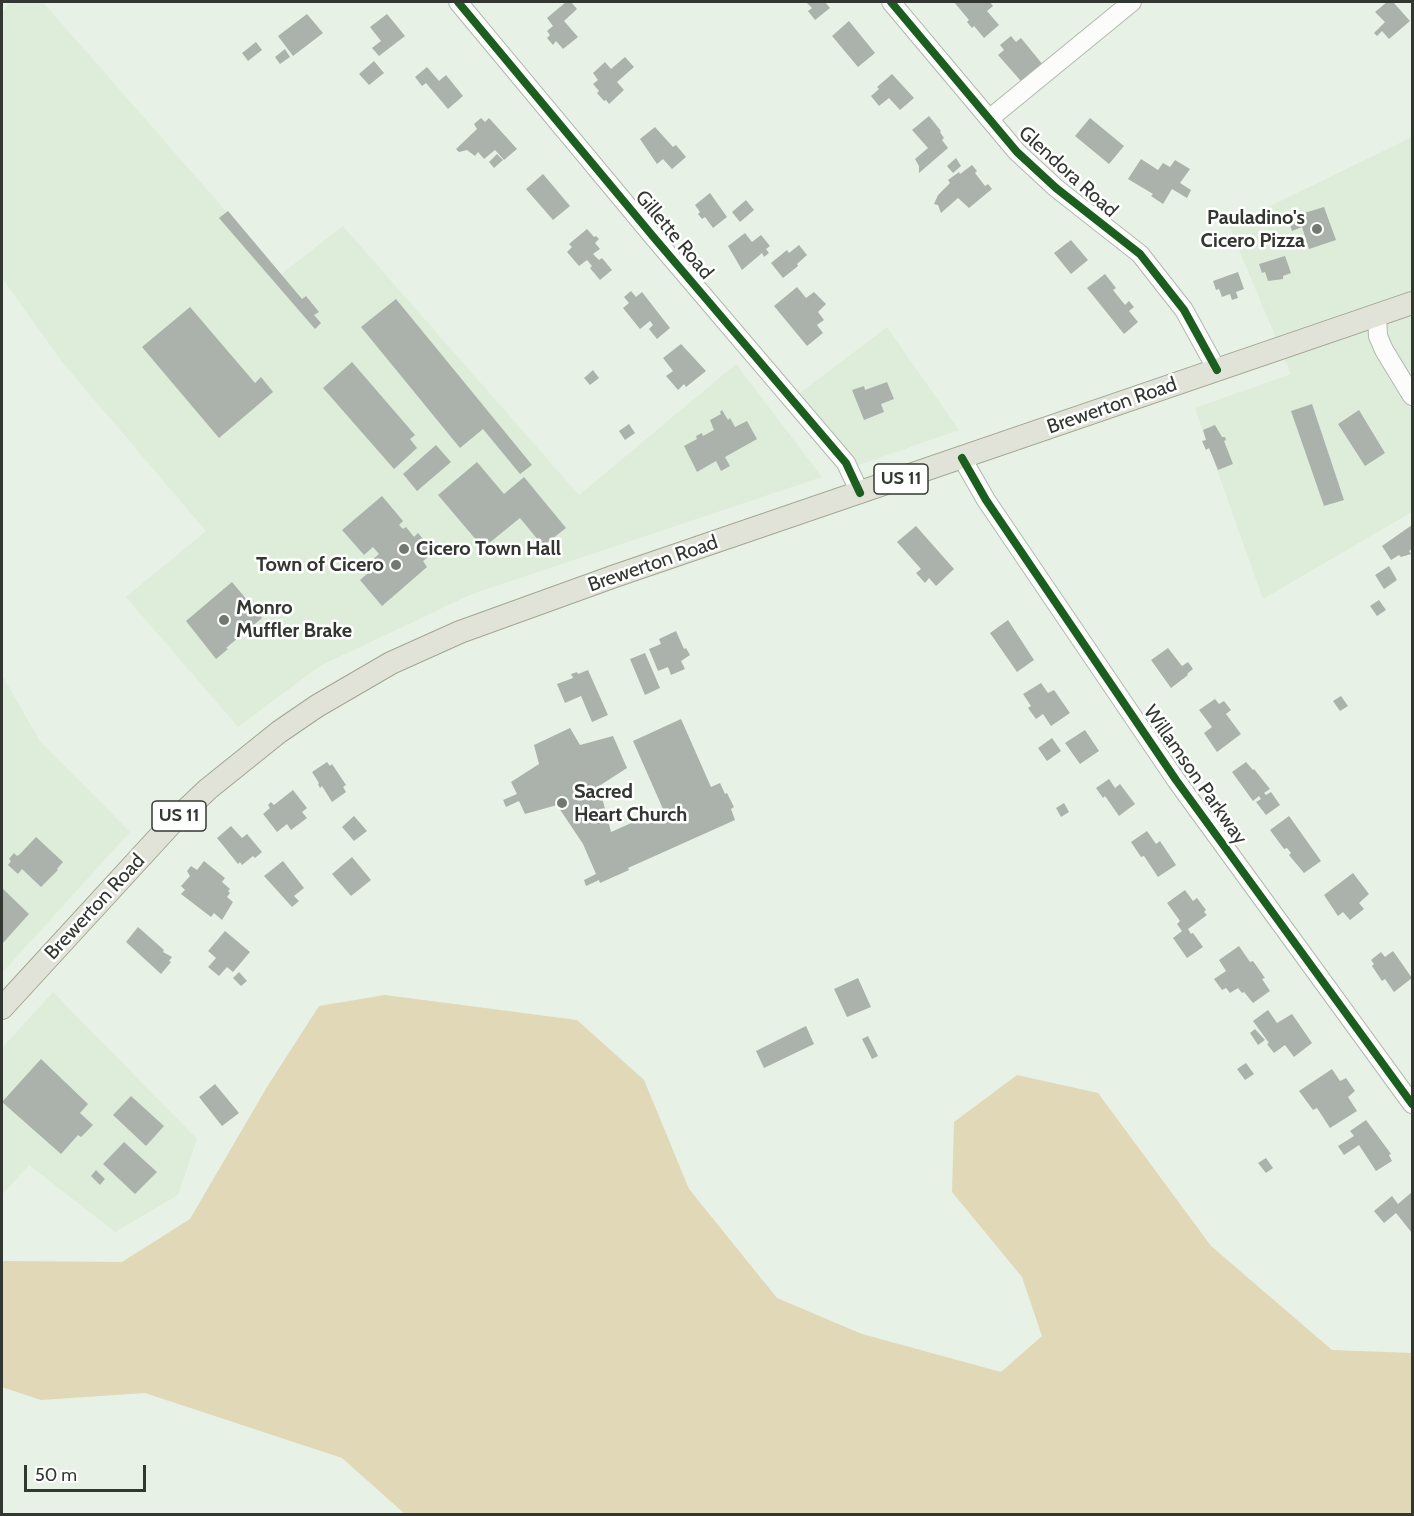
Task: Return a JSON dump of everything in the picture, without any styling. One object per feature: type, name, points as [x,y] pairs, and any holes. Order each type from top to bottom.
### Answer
[{"type":"main road","name":"Brewerton Road","points":[[2,1008],[181,814],[279,732],[317,706],[391,663],[460,632],[615,576],[1413,303]]},
{"type":"street","name":"Gillette Road","points":[[459,2],[656,240],[846,463],[860,493]]},
{"type":"street","name":"Glendora Road","points":[[891,2],[1017,152],[1056,188],[1140,254],[1184,310],[1217,370]]},
{"type":"street","points":[[989,119],[1132,2]]},
{"type":"street","points":[[1377,315],[1378,336],[1384,350],[1413,396]]},
{"type":"street","name":"Willamson Parkway","points":[[962,458],[986,500],[1176,780],[1413,1104]]},
{"type":"shaded area","points":[[10,2],[43,2],[281,274],[343,226],[579,495],[736,364],[822,477],[472,594],[320,666],[238,727],[126,597],[206,531],[62,362],[2,278],[2,14]]},
{"type":"shaded area","points":[[1412,137],[1412,512],[1263,599],[1195,408],[1291,374],[1229,226]]},
{"type":"shaded area","points":[[887,327],[959,430],[856,466],[796,396]]},
{"type":"shaded area","points":[[2,675],[40,741],[130,832],[2,973]]},
{"type":"shaded area","points":[[53,992],[197,1139],[178,1195],[115,1232],[29,1165],[2,1195],[2,1048]]},
{"type":"shaded area","points":[[385,995],[577,1020],[644,1080],[689,1189],[777,1298],[862,1334],[1001,1372],[1042,1336],[1022,1277],[952,1192],[954,1122],[1017,1075],[1098,1093],[1211,1246],[1332,1350],[1412,1353],[1412,1514],[405,1514],[342,1458],[145,1393],[41,1400],[2,1387],[2,1261],[122,1262],[190,1219],[267,1087],[319,1006]]},
{"type":"building","points":[[566,2],[571,2],[577,9],[564,21],[578,37],[563,49],[556,41],[553,45],[547,38],[550,35],[547,31],[553,26],[547,18]]},
{"type":"building","points":[[806,2],[825,2],[830,8],[815,20],[808,11],[812,8]]},
{"type":"building","points":[[954,2],[990,2],[993,6],[987,11],[999,25],[984,38],[974,26],[972,28],[967,22],[969,20]]},
{"type":"building","points":[[1387,2],[1393,2],[1410,21],[1389,39],[1382,31],[1377,36],[1374,33],[1385,22],[1375,12]]},
{"type":"building","points":[[307,14],[323,33],[293,56],[278,36]]},
{"type":"building","points":[[387,14],[405,36],[379,56],[372,48],[381,41],[370,27]]},
{"type":"building","points":[[849,21],[875,53],[858,67],[832,36]]},
{"type":"building","points":[[1011,36],[1016,42],[1021,38],[1048,71],[1027,88],[998,55],[1004,50],[1000,45]]},
{"type":"building","points":[[256,42],[262,50],[248,61],[242,53]]},
{"type":"building","points":[[285,49],[290,57],[280,64],[275,57]]},
{"type":"building","points":[[625,57],[634,67],[617,82],[624,90],[609,104],[597,93],[599,91],[593,84],[598,80],[593,73],[605,62],[611,69]]},
{"type":"building","points":[[374,61],[384,73],[369,85],[359,74]]},
{"type":"building","points":[[427,67],[439,81],[446,75],[463,96],[448,109],[426,83],[422,86],[415,77]]},
{"type":"building","points":[[892,74],[914,98],[900,110],[889,98],[879,106],[871,96],[879,89],[877,87]]},
{"type":"building","points":[[929,116],[941,131],[944,138],[942,140],[948,148],[919,173],[919,166],[915,159],[928,148],[912,130]]},
{"type":"building","points":[[481,118],[485,122],[489,118],[517,149],[504,160],[495,150],[484,159],[478,152],[475,156],[467,150],[459,152],[456,149],[477,129],[474,124]]},
{"type":"building","points":[[1090,118],[1124,146],[1109,164],[1075,136]]},
{"type":"building","points":[[655,127],[673,147],[676,145],[686,157],[672,169],[663,159],[657,164],[640,139]]},
{"type":"building","points":[[497,154],[503,160],[494,168],[489,162]]},
{"type":"building","points":[[956,158],[961,166],[953,173],[947,166]]},
{"type":"building","points":[[1141,159],[1158,170],[1163,163],[1170,167],[1175,160],[1190,169],[1180,183],[1191,190],[1187,198],[1172,189],[1163,204],[1151,196],[1153,194],[1128,179]]},
{"type":"building","points":[[972,165],[985,186],[988,184],[992,189],[969,208],[958,198],[941,213],[938,205],[934,204],[938,195],[950,183],[948,180]]},
{"type":"building","points":[[543,174],[570,206],[553,220],[526,189]]},
{"type":"building","points":[[710,193],[727,217],[713,228],[705,217],[702,219],[698,214],[700,212],[695,205]]},
{"type":"building","points":[[746,200],[754,210],[740,222],[732,212]]},
{"type":"building","name":"Pauladino's Cicero Pizza","points":[[1324,207],[1336,240],[1309,249],[1302,227],[1292,231],[1288,218]]},
{"type":"building","points":[[228,211],[302,299],[306,296],[319,312],[314,315],[321,323],[315,329],[219,218]]},
{"type":"building","points":[[587,229],[599,239],[595,243],[600,249],[593,254],[599,260],[602,258],[612,270],[600,280],[590,268],[592,266],[587,260],[579,266],[567,252],[572,247],[569,244]]},
{"type":"building","points":[[745,233],[752,242],[761,235],[770,246],[766,249],[769,253],[764,257],[762,253],[742,270],[728,246]]},
{"type":"building","points":[[1071,240],[1088,260],[1071,274],[1054,253]]},
{"type":"building","points":[[799,245],[807,255],[783,278],[771,263],[787,250],[789,253]]},
{"type":"building","points":[[1285,256],[1291,273],[1283,276],[1283,279],[1268,281],[1259,264]]},
{"type":"building","points":[[1238,272],[1244,289],[1236,292],[1238,298],[1232,300],[1230,294],[1222,297],[1213,281]]},
{"type":"building","points":[[1105,274],[1116,288],[1113,290],[1125,305],[1129,301],[1134,307],[1129,311],[1138,322],[1124,334],[1087,288]]},
{"type":"building","points":[[797,287],[806,298],[814,292],[826,304],[818,312],[824,320],[817,325],[823,333],[807,346],[774,306]]},
{"type":"building","points":[[631,291],[636,297],[642,292],[670,328],[657,339],[649,329],[653,325],[650,321],[640,329],[623,308],[629,303],[624,297]]},
{"type":"building","points":[[396,299],[532,465],[520,474],[483,429],[460,448],[361,327]]},
{"type":"building","points":[[190,307],[255,383],[261,377],[273,392],[219,438],[142,347]]},
{"type":"building","points":[[681,344],[706,371],[686,387],[684,384],[678,390],[666,376],[673,371],[663,358]]},
{"type":"building","points":[[352,362],[415,435],[410,439],[417,448],[394,469],[323,388]]},
{"type":"building","points":[[593,370],[599,378],[590,385],[584,378]]},
{"type":"building","points":[[887,382],[894,399],[881,404],[884,412],[864,420],[852,390],[864,386],[865,390]]},
{"type":"building","points":[[1312,404],[1344,500],[1324,506],[1291,411]]},
{"type":"building","points":[[722,410],[735,427],[747,421],[757,439],[725,457],[730,466],[721,471],[716,461],[697,472],[684,446],[697,439],[696,436],[702,433],[703,436],[714,430],[710,420],[721,414]]},
{"type":"building","points":[[1359,410],[1385,453],[1365,466],[1338,424]]},
{"type":"building","points":[[629,424],[635,433],[625,440],[619,431]]},
{"type":"building","points":[[1215,425],[1222,437],[1225,437],[1224,441],[1233,464],[1218,470],[1209,448],[1206,450],[1202,441],[1206,440],[1203,430]]},
{"type":"building","points":[[436,445],[451,462],[417,491],[403,474]]},
{"type":"building","points":[[477,462],[504,494],[524,477],[566,528],[543,546],[520,518],[483,548],[438,495]]},
{"type":"building","name":"Cicero Town Hall","points":[[382,496],[403,521],[399,525],[403,529],[406,527],[414,537],[418,533],[434,552],[423,561],[427,567],[382,606],[360,580],[375,567],[370,562],[379,554],[373,547],[364,555],[342,530]]},
{"type":"building","points":[[1412,525],[1412,549],[1409,551],[1411,554],[1401,557],[1399,555],[1391,560],[1382,546]]},
{"type":"building","points":[[916,526],[954,569],[936,586],[929,578],[925,583],[916,573],[921,569],[897,542]]},
{"type":"building","points":[[1389,566],[1397,580],[1384,589],[1375,575]]},
{"type":"building","name":"Monro Muffler Brake","points":[[232,582],[262,618],[216,659],[186,621]]},
{"type":"building","points":[[1379,600],[1386,610],[1377,616],[1370,606]]},
{"type":"building","points":[[1008,620],[1034,660],[1017,672],[990,633]]},
{"type":"building","points":[[676,631],[684,649],[686,648],[690,655],[681,661],[685,669],[671,675],[668,667],[658,671],[649,649],[661,644],[659,639]]},
{"type":"building","points":[[1168,648],[1182,666],[1188,662],[1193,669],[1171,688],[1151,660]]},
{"type":"building","points":[[645,653],[660,688],[645,695],[630,659]]},
{"type":"building","points":[[588,670],[608,715],[592,722],[581,696],[565,703],[557,684],[573,678],[571,674]]},
{"type":"building","points":[[1041,683],[1048,693],[1054,690],[1070,713],[1051,726],[1043,714],[1036,719],[1028,708],[1031,706],[1023,694]]},
{"type":"building","points":[[1341,696],[1348,706],[1340,711],[1333,701]]},
{"type":"building","points":[[1215,699],[1219,704],[1224,701],[1231,710],[1226,714],[1241,734],[1217,752],[1204,733],[1212,727],[1199,710]]},
{"type":"building","name":"Sacred Heart Church","points":[[681,719],[711,787],[720,783],[725,794],[727,793],[734,807],[731,809],[735,820],[600,883],[599,880],[586,886],[584,880],[596,874],[583,844],[557,805],[525,814],[519,801],[506,807],[503,800],[517,794],[511,782],[539,764],[534,745],[570,728],[580,745],[613,736],[627,768],[599,786],[611,832],[663,809],[633,741]]},
{"type":"building","points":[[1085,730],[1099,751],[1080,764],[1065,743]]},
{"type":"building","points":[[1052,738],[1061,751],[1047,761],[1038,748]]},
{"type":"building","points":[[327,762],[330,766],[332,764],[346,785],[343,787],[346,792],[332,802],[322,786],[320,788],[312,772]]},
{"type":"building","points":[[1246,762],[1270,789],[1264,793],[1266,795],[1271,792],[1280,805],[1266,815],[1256,802],[1261,799],[1259,796],[1253,801],[1232,772]]},
{"type":"building","points":[[1109,779],[1115,788],[1120,784],[1135,804],[1119,816],[1105,796],[1103,798],[1096,788]]},
{"type":"building","points":[[293,790],[307,808],[302,812],[307,818],[291,830],[287,824],[277,832],[263,814],[270,808],[268,805],[271,802],[274,805]]},
{"type":"building","points":[[1064,803],[1069,812],[1061,817],[1056,808]]},
{"type":"building","points":[[354,816],[367,831],[354,841],[342,827]]},
{"type":"building","points":[[1289,816],[1321,861],[1304,873],[1289,855],[1291,853],[1287,848],[1284,849],[1270,830]]},
{"type":"building","points":[[231,826],[242,838],[247,834],[262,852],[242,865],[240,862],[238,864],[217,838]]},
{"type":"building","points":[[1147,831],[1156,844],[1160,841],[1176,865],[1158,877],[1131,842]]},
{"type":"building","points":[[36,837],[63,862],[41,887],[22,869],[18,874],[8,865],[14,853],[17,856],[20,854]]},
{"type":"building","points":[[352,857],[371,880],[351,896],[332,874]]},
{"type":"building","points":[[204,861],[225,878],[222,882],[230,889],[227,897],[233,902],[222,920],[214,913],[211,917],[181,894],[185,890],[181,886],[190,876],[187,871],[191,866],[197,870]]},
{"type":"building","points":[[283,861],[304,888],[294,896],[299,901],[292,907],[264,876]]},
{"type":"building","points":[[1353,873],[1369,894],[1359,903],[1364,909],[1350,920],[1343,912],[1338,916],[1324,895]]},
{"type":"building","points":[[2,888],[29,914],[2,944]]},
{"type":"building","points":[[1185,890],[1193,901],[1197,898],[1207,915],[1188,929],[1203,947],[1187,958],[1173,938],[1182,931],[1177,924],[1180,921],[1167,903]]},
{"type":"building","points":[[138,927],[164,950],[163,952],[172,957],[169,961],[171,962],[161,974],[126,942]]},
{"type":"building","points":[[225,931],[250,952],[233,972],[227,967],[219,976],[208,967],[216,958],[208,951]]},
{"type":"building","points":[[1239,946],[1265,978],[1262,979],[1270,991],[1253,1003],[1238,988],[1230,993],[1226,988],[1222,990],[1214,979],[1226,971],[1219,960]]},
{"type":"building","points":[[1393,951],[1412,978],[1394,992],[1385,979],[1382,981],[1372,966],[1374,964],[1371,960],[1381,952],[1385,957]]},
{"type":"building","points":[[239,972],[247,981],[241,986],[233,978]]},
{"type":"building","points":[[858,978],[871,1007],[847,1017],[834,989]]},
{"type":"building","points":[[1268,1010],[1277,1023],[1292,1014],[1312,1043],[1294,1057],[1285,1045],[1274,1053],[1253,1021]]},
{"type":"building","points":[[806,1026],[814,1044],[764,1068],[756,1051]]},
{"type":"building","points":[[1255,1029],[1265,1040],[1258,1045],[1250,1033]]},
{"type":"building","points":[[868,1036],[878,1056],[872,1059],[862,1039]]},
{"type":"building","points":[[41,1059],[88,1104],[80,1113],[93,1125],[81,1137],[78,1135],[61,1154],[2,1102]]},
{"type":"building","points":[[1246,1063],[1254,1074],[1245,1080],[1237,1069]]},
{"type":"building","points":[[1332,1069],[1340,1081],[1346,1078],[1355,1091],[1348,1097],[1357,1111],[1330,1128],[1317,1108],[1313,1110],[1299,1091]]},
{"type":"building","points":[[215,1084],[239,1113],[222,1126],[199,1097]]},
{"type":"building","points":[[131,1096],[164,1126],[146,1146],[113,1115]]},
{"type":"building","points":[[1366,1120],[1391,1154],[1389,1155],[1392,1161],[1376,1171],[1359,1145],[1344,1155],[1338,1146],[1354,1136],[1350,1131]]},
{"type":"building","points":[[124,1142],[157,1172],[135,1194],[103,1164]]},
{"type":"building","points":[[1266,1158],[1273,1168],[1266,1173],[1258,1163]]},
{"type":"building","points":[[96,1170],[105,1179],[100,1185],[91,1176]]},
{"type":"building","points":[[1412,1192],[1412,1233],[1396,1213],[1384,1223],[1374,1211],[1392,1196],[1398,1204]]},
{"type":"cycle path","points":[[458,2],[846,463],[860,493]]},
{"type":"cycle path","points":[[891,2],[1017,152],[1056,188],[1140,254],[1184,310],[1217,370]]},
{"type":"cycle path","points":[[962,458],[986,500],[1176,780],[1412,1104]]},
{"type":"place","name":"Pauladino's Cicero Pizza","points":[[1317,229]]},
{"type":"place","name":"Cicero Town Hall","points":[[404,549]]},
{"type":"place","name":"Town of Cicero","points":[[396,565]]},
{"type":"place","name":"Monro Muffler Brake","points":[[224,620]]},
{"type":"place","name":"Sacred Heart Church","points":[[562,803]]}]
